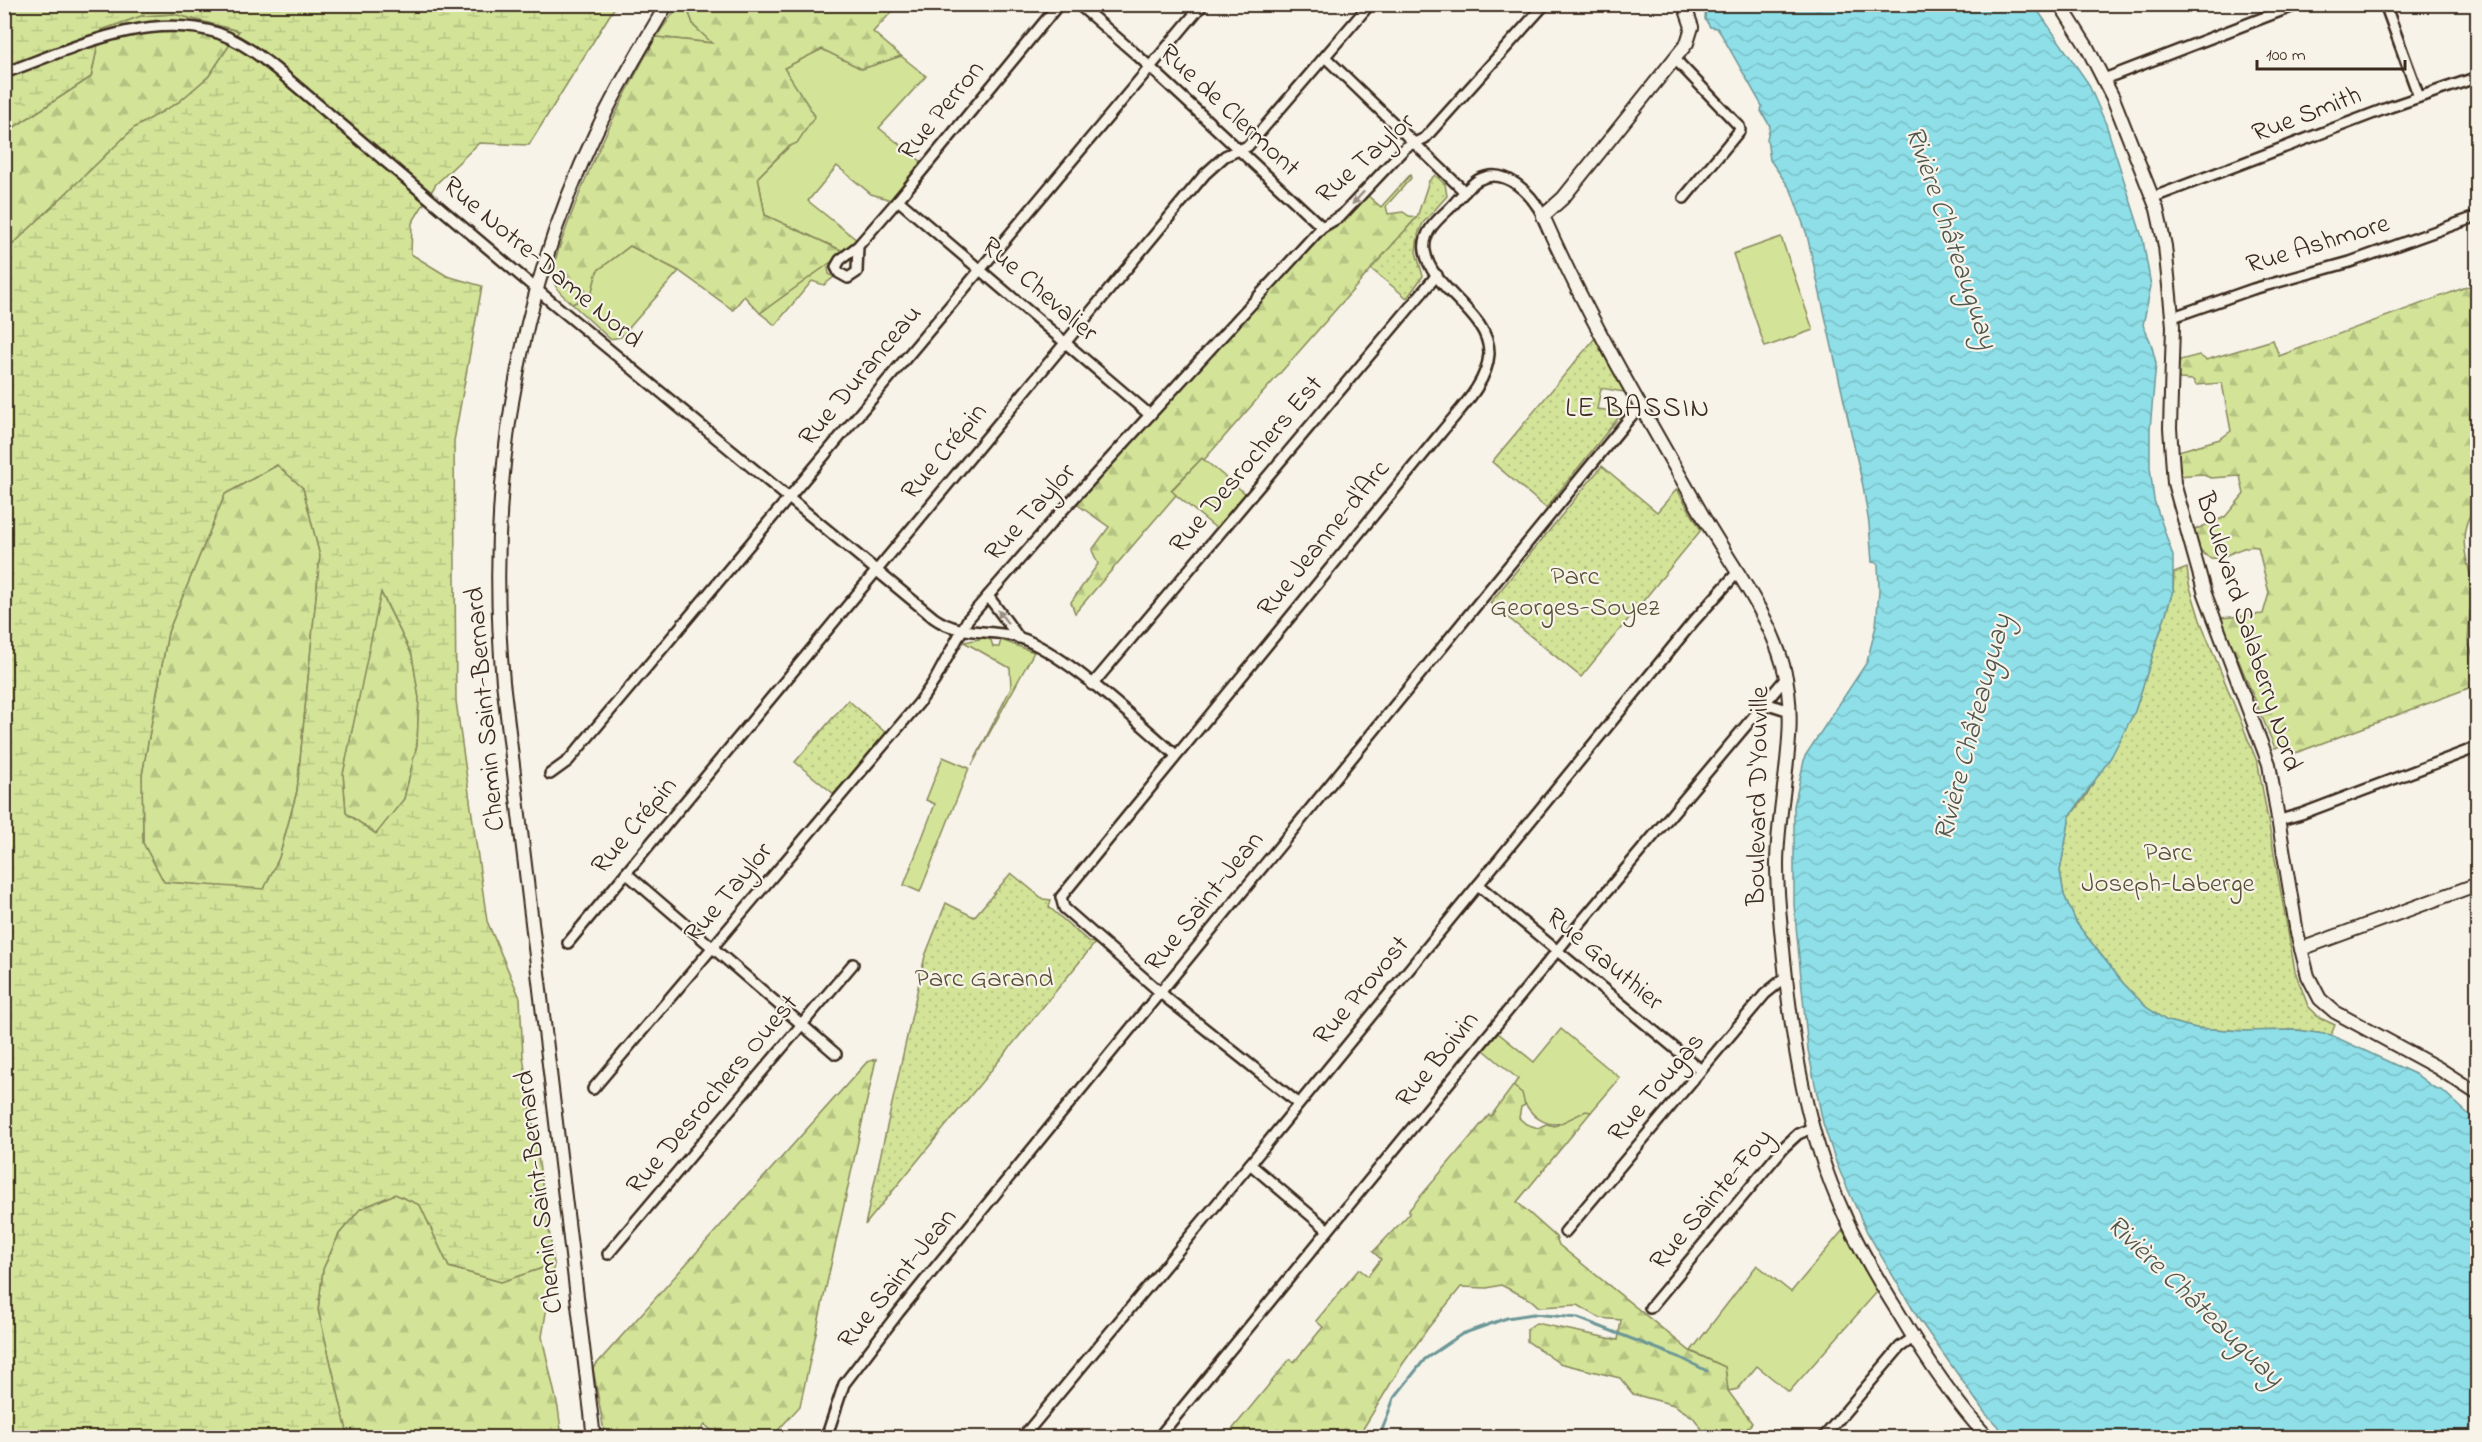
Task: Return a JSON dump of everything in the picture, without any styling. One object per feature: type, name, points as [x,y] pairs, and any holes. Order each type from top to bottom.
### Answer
[{"type":"street","name":"Chemin Saint-Bernard","points":[[594,1437],[503,682],[498,607],[498,525],[503,463],[517,370],[537,290],[566,202],[588,149],[617,90],[667,4]]},
{"type":"street","name":"Rue Perron","points":[[858,246],[1059,4]]},
{"type":"street","name":"Rue de Clermont","points":[[1078,4],[1322,227]]},
{"type":"street","name":"Rue Duranceau","points":[[550,774],[568,761],[1203,4]]},
{"type":"street","name":"Rue Crépin","points":[[568,943],[1205,174],[1225,156],[1248,146],[1370,4]]},
{"type":"street","name":"Rue Taylor","points":[[593,1089],[919,703],[935,680],[968,619],[988,596],[1322,227],[1341,216],[1406,147],[1425,138],[1545,4]]},
{"type":"street","points":[[1543,216],[1563,198],[1687,43],[1692,31],[1684,4]]},
{"type":"street","name":"Boulevard Salaberry Nord","points":[[2060,4],[2104,79],[2154,197],[2164,239],[2173,317],[2170,439],[2177,498],[2210,609],[2269,764],[2301,950],[2312,986],[2329,1008],[2356,1025],[2444,1071],[2478,1094]]},
{"type":"street","points":[[2104,79],[2299,4]]},
{"type":"street","points":[[2385,4],[2419,97]]},
{"type":"street","name":"Rue Notre-Dame Nord","points":[[4,74],[105,38],[144,29],[185,27],[210,31],[230,38],[252,50],[537,290],[940,623],[946,627],[998,633],[1019,638],[1056,658],[1176,755]]},
{"type":"street","points":[[1325,57],[1465,192]]},
{"type":"street","points":[[1676,59],[1739,126],[1740,130],[1684,198]]},
{"type":"street","name":"Rue Smith","points":[[2154,197],[2478,77]]},
{"type":"street","name":"Rue Jeanne-d'Arc","points":[[1161,993],[1068,912],[1060,901],[1066,889],[1481,381],[1488,360],[1488,340],[1469,312],[1437,275],[1426,256],[1426,238],[1436,222],[1465,192],[1482,179],[1501,178],[1524,191],[1543,216]]},
{"type":"street","name":"Rue Chevalier","points":[[898,200],[1150,415]]},
{"type":"street","name":"Boulevard D'Youville","points":[[1543,216],[1574,282],[1642,409],[1768,625],[1786,678],[1790,711],[1777,838],[1778,894],[1796,1058],[1812,1128],[1830,1181],[1851,1229],[1913,1338],[1959,1403],[1988,1437]]},
{"type":"street","name":"Rue Ashmore","points":[[2173,317],[2253,289],[2344,264],[2478,216]]},
{"type":"street","name":"Rue Desrochers Est","points":[[1092,685],[1437,275]]},
{"type":"street","name":"Rue Saint-Jean","points":[[826,1437],[837,1397],[850,1375],[1616,434],[1634,413],[1642,409]]},
{"type":"street","name":"Rue Provost","points":[[1022,1437],[1250,1164],[1693,622],[1737,573]]},
{"type":"street","name":"Rue Notre-Dame Nord","points":[[988,596],[1019,638]]},
{"type":"street","name":"Rue Boivin","points":[[1158,1437],[1557,951],[1786,678]]},
{"type":"street","points":[[1755,713],[1771,705],[1790,711]]},
{"type":"street","points":[[2280,820],[2321,807],[2478,747]]},
{"type":"street","points":[[626,873],[836,1054]]},
{"type":"street","points":[[2301,950],[2478,884]]},
{"type":"street","name":"Rue Gauthier","points":[[1478,885],[1701,1070]]},
{"type":"street","name":"Rue Desrochers Ouest","points":[[608,1254],[853,964]]},
{"type":"street","name":"Rue Tougas","points":[[1565,1232],[1765,994],[1786,977]]},
{"type":"street","points":[[1161,993],[1298,1103]]},
{"type":"street","name":"Rue Sainte-Foy","points":[[1650,1308],[1784,1147],[1798,1134],[1812,1128]]},
{"type":"street","points":[[1250,1164],[1328,1230]]},
{"type":"street","points":[[1825,1437],[1900,1347],[1913,1338]]},
{"type":"green space","points":[[5,5],[616,5],[529,145],[479,143],[436,184],[412,223],[411,254],[447,276],[482,286],[454,441],[456,701],[487,921],[520,998],[523,1056],[554,1264],[501,1282],[449,1267],[420,1205],[395,1194],[360,1209],[339,1234],[323,1269],[318,1310],[347,1431],[340,1437],[5,1437],[5,252],[134,128],[179,102],[209,76],[239,31],[174,14],[141,16],[101,30],[91,77],[5,133]],"holes":[[[277,465],[303,488],[320,556],[297,791],[279,858],[264,889],[164,882],[143,843],[142,775],[168,632],[225,494]],[[381,592],[412,655],[419,698],[417,745],[404,799],[376,834],[346,813],[343,774]]]},
{"type":"green space","points":[[679,5],[686,5],[694,26],[713,43],[656,37]]},
{"type":"green space","points":[[686,5],[898,5],[873,32],[901,56],[862,69],[822,49],[784,68],[815,116],[797,143],[788,147],[758,177],[765,215],[845,252],[760,313],[744,296],[733,310],[679,271],[630,246],[597,271],[591,295],[572,304],[556,287],[553,279],[560,245],[597,153],[643,60],[656,37],[712,43],[694,26]]},
{"type":"green space","points":[[174,14],[239,31],[209,76],[179,102],[134,128],[5,252],[5,133],[91,77],[101,30],[141,16]]},
{"type":"green space","points":[[822,49],[862,69],[901,56],[926,76],[879,128],[922,162],[891,200],[871,194],[837,166],[808,201],[857,240],[845,252],[765,215],[758,177],[793,143],[784,68]]},
{"type":"green space","points":[[1410,175],[1411,178],[1386,206],[1388,214],[1403,212],[1417,217],[1204,460],[1202,458],[1171,490],[1176,495],[1075,613],[1071,602],[1098,564],[1092,550],[1109,527],[1075,503],[1325,233],[1345,221],[1367,195],[1381,207]]},
{"type":"green space","points":[[1435,175],[1445,184],[1447,196],[1423,223],[1418,235],[1416,252],[1423,276],[1407,298],[1371,269],[1417,217],[1429,181]]},
{"type":"green space","points":[[1781,237],[1813,330],[1765,347],[1733,254]]},
{"type":"green space","points":[[630,246],[679,271],[621,337],[610,339],[572,304],[591,295],[597,271]]},
{"type":"green space","points":[[843,253],[828,268],[829,274],[834,277],[824,285],[812,281],[775,325],[760,313]]},
{"type":"green space","points":[[2477,283],[2477,507],[2465,527],[2464,539],[2467,563],[2477,598],[2470,611],[2468,642],[2477,666],[2477,685],[2293,754],[2288,743],[2275,748],[2221,618],[2263,614],[2269,593],[2258,547],[2248,547],[2213,558],[2206,555],[2199,547],[2192,531],[2225,517],[2244,494],[2240,476],[2211,478],[2201,474],[2179,476],[2175,452],[2220,439],[2231,431],[2222,383],[2196,385],[2193,380],[2180,379],[2177,376],[2180,360],[2199,355],[2206,360],[2273,340],[2279,356]]},
{"type":"green space","name":"Parc Georges-Soyez","points":[[1595,338],[1624,392],[1601,388],[1597,409],[1623,412],[1546,508],[1492,462]]},
{"type":"green space","points":[[1202,458],[1246,494],[1217,529],[1171,491]]},
{"type":"green space","points":[[278,465],[303,488],[320,556],[297,791],[279,858],[264,890],[164,882],[143,843],[142,775],[168,632],[225,494]]},
{"type":"green space","name":"Parc Georges-Soyez","points":[[1602,466],[1657,512],[1677,489],[1701,530],[1581,677],[1490,603]]},
{"type":"green space","name":"Parc Joseph-Laberge","points":[[2187,568],[2189,584],[2200,620],[2258,764],[2295,971],[2308,1006],[2320,1018],[2335,1025],[2331,1035],[2297,1030],[2244,1031],[2196,1028],[2167,1021],[2146,1007],[2123,983],[2077,924],[2064,895],[2060,871],[2070,816],[2084,799],[2135,711],[2173,591],[2174,573]]},
{"type":"green space","points":[[380,591],[412,655],[419,698],[417,745],[404,799],[377,834],[346,813],[343,774]]},
{"type":"green space","points":[[984,638],[991,640],[993,647],[999,647],[1001,640],[1034,652],[972,765],[1011,688],[1010,668],[964,642]]},
{"type":"green space","points":[[848,700],[886,733],[834,794],[795,762]]},
{"type":"green space","points":[[943,757],[969,768],[920,892],[904,885],[935,804],[926,800]]},
{"type":"green space","name":"Parc Garand","points":[[1011,873],[1043,899],[1051,900],[1049,907],[1089,942],[1095,943],[865,1225],[925,956],[946,903],[974,917]]},
{"type":"green space","points":[[1561,1029],[1620,1078],[1591,1112],[1554,1124],[1538,1119],[1534,1115],[1513,1086],[1518,1079],[1484,1050],[1498,1033],[1534,1062]]},
{"type":"green space","points":[[876,1059],[800,1406],[772,1437],[720,1437],[705,1425],[694,1437],[605,1437],[593,1368],[867,1062]]},
{"type":"green space","points":[[1513,1086],[1522,1093],[1525,1105],[1521,1107],[1519,1118],[1526,1124],[1538,1128],[1546,1124],[1555,1126],[1586,1111],[1591,1112],[1517,1202],[1556,1237],[1559,1245],[1690,1351],[1725,1367],[1728,1391],[1752,1423],[1740,1437],[1708,1437],[1693,1417],[1674,1405],[1633,1394],[1620,1378],[1559,1363],[1527,1341],[1527,1329],[1536,1323],[1618,1340],[1621,1320],[1600,1318],[1578,1305],[1539,1307],[1531,1300],[1501,1285],[1487,1288],[1461,1287],[1402,1365],[1358,1437],[1226,1437],[1290,1359],[1294,1362],[1323,1327],[1316,1321],[1359,1269],[1368,1276],[1381,1259],[1373,1252],[1409,1214],[1409,1210],[1489,1115],[1491,1116]]},
{"type":"green space","points":[[395,1194],[420,1205],[449,1267],[501,1282],[554,1264],[542,1337],[562,1437],[340,1437],[347,1431],[318,1310],[323,1269],[339,1234],[360,1209]]},
{"type":"green space","points":[[1843,1230],[1877,1292],[1789,1392],[1757,1366],[1738,1389],[1728,1391],[1725,1367],[1691,1351],[1757,1265],[1791,1292]]},
{"type":"water","name":"Rivière Châteauguay","points":[[1706,5],[2034,5],[2088,83],[2106,124],[2143,240],[2151,286],[2143,325],[2156,363],[2150,429],[2150,467],[2154,500],[2173,556],[2173,591],[2135,711],[2111,757],[2070,816],[2060,871],[2064,895],[2077,924],[2123,983],[2146,1007],[2167,1021],[2196,1028],[2244,1031],[2297,1030],[2331,1035],[2417,1075],[2433,1087],[2443,1091],[2477,1122],[2477,1437],[2008,1437],[1985,1413],[1918,1318],[1867,1232],[1837,1165],[1823,1123],[1808,1050],[1794,905],[1794,806],[1805,756],[1867,662],[1876,626],[1879,590],[1878,563],[1872,562],[1863,486],[1807,235],[1791,190],[1770,160],[1767,139],[1770,126],[1761,111],[1762,106],[1721,34],[1717,28],[1710,27],[1705,19]]},
{"type":"waterway","points":[[1379,1438],[1394,1398],[1425,1359],[1462,1334],[1507,1318],[1533,1314],[1578,1318],[1681,1358],[1707,1371]]},
{"type":"district","name":"LE BASSIN","points":[[1638,409]]}]
